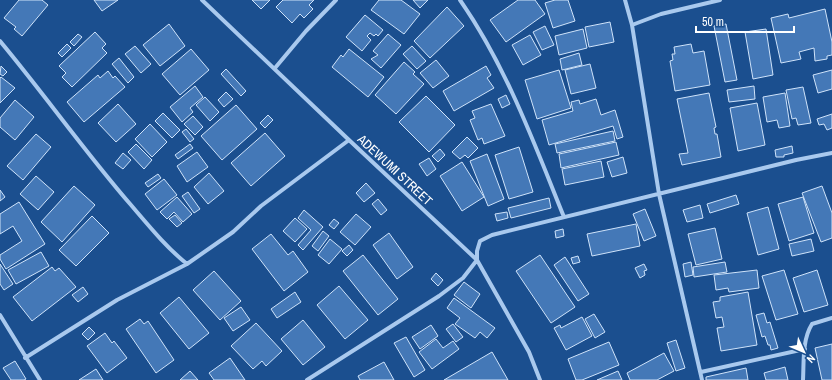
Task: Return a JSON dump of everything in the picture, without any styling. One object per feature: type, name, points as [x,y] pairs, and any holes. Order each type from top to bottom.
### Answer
[{"type":"street","name":"ADEWUMI STREET","points":[[202,0],[478,260],[529,352],[540,380]]},
{"type":"street","points":[[275,68],[306,31],[336,0]]},
{"type":"street","points":[[460,0],[481,30],[512,93],[564,217]]},
{"type":"street","points":[[625,0],[632,25],[659,194],[702,380]]},
{"type":"street","points":[[632,25],[660,14],[720,0]]},
{"type":"street","points":[[0,41],[30,76],[102,171],[169,250],[187,264]]},
{"type":"street","points":[[25,358],[117,300],[187,264],[233,232],[261,206],[349,140]]},
{"type":"street","points":[[307,380],[439,296],[463,278],[478,260],[477,251],[480,241],[492,235],[832,153]]},
{"type":"street","points":[[0,315],[25,358],[40,380]]},
{"type":"street","points":[[803,380],[804,349],[809,329],[812,324],[832,318]]},
{"type":"street","points":[[701,372],[804,349]]},
{"type":"building","points":[[19,0],[42,0],[48,5],[22,36],[14,29],[16,27],[4,18]]},
{"type":"building","points":[[94,0],[118,0],[102,11]]},
{"type":"building","points":[[252,0],[270,0],[261,9]]},
{"type":"building","points":[[283,0],[314,0],[309,5],[313,9],[304,18],[300,14],[292,23],[276,7]]},
{"type":"building","points":[[379,0],[401,0],[420,14],[404,34],[371,10]]},
{"type":"building","points":[[413,0],[428,0],[420,8]]},
{"type":"building","points":[[518,0],[535,0],[545,14],[506,42],[490,20]]},
{"type":"building","points":[[555,0],[568,0],[575,21],[553,28],[545,3]]},
{"type":"building","points":[[447,7],[464,26],[430,58],[414,41]]},
{"type":"building","points":[[825,9],[832,42],[832,55],[827,56],[827,59],[815,61],[814,48],[799,52],[801,59],[781,63],[771,18],[788,14],[789,18]]},
{"type":"building","points":[[365,15],[383,30],[378,36],[376,34],[374,36],[370,33],[367,36],[371,40],[362,51],[346,37]]},
{"type":"building","points":[[610,22],[614,42],[589,47],[585,27]]},
{"type":"building","points":[[169,24],[185,46],[160,66],[143,45]]},
{"type":"building","points":[[726,24],[737,80],[725,82],[714,26]]},
{"type":"building","points":[[545,26],[554,45],[542,50],[533,32]]},
{"type":"building","points":[[583,29],[587,48],[559,55],[555,36]]},
{"type":"building","points":[[766,29],[773,75],[753,79],[745,32]]},
{"type":"building","points":[[95,32],[106,44],[102,48],[107,53],[72,87],[62,77],[66,73],[59,66]]},
{"type":"building","points":[[78,34],[82,37],[74,46],[70,42]]},
{"type":"building","points":[[388,34],[401,45],[381,68],[371,59],[378,55],[373,51]]},
{"type":"building","points":[[530,35],[541,55],[523,65],[512,45]]},
{"type":"building","points":[[67,44],[71,48],[62,57],[58,53]]},
{"type":"building","points":[[691,44],[693,53],[704,51],[710,85],[675,91],[670,61],[673,60],[672,54],[675,54],[674,47]]},
{"type":"building","points":[[135,46],[151,64],[141,73],[125,54]]},
{"type":"building","points":[[412,46],[426,61],[417,69],[403,54]]},
{"type":"building","points":[[191,49],[209,70],[180,95],[162,74]]},
{"type":"building","points":[[349,49],[384,77],[368,97],[332,67],[341,55],[343,57]]},
{"type":"building","points":[[579,53],[582,65],[562,70],[560,59]]},
{"type":"building","points":[[119,58],[134,77],[128,83],[112,64]]},
{"type":"building","points":[[436,60],[449,76],[433,88],[420,73]]},
{"type":"building","points":[[404,62],[415,72],[413,74],[424,84],[396,114],[375,95]]},
{"type":"building","points":[[590,64],[596,88],[571,94],[565,70]]},
{"type":"building","points":[[1,66],[7,72],[3,76],[0,74]]},
{"type":"building","points":[[486,66],[491,75],[487,78],[494,88],[454,111],[443,91]]},
{"type":"building","points":[[226,69],[246,91],[241,96],[221,74]]},
{"type":"building","points":[[559,70],[571,108],[537,119],[525,80]]},
{"type":"building","points":[[832,70],[832,89],[818,93],[813,75]]},
{"type":"building","points":[[108,71],[113,78],[115,76],[125,87],[84,122],[67,102],[98,75],[100,78]]},
{"type":"building","points":[[1,77],[15,88],[0,103],[0,78]]},
{"type":"building","points":[[195,86],[203,97],[190,108],[193,112],[182,122],[170,107]]},
{"type":"building","points":[[754,86],[755,99],[729,102],[727,90]]},
{"type":"building","points":[[803,87],[811,123],[798,125],[796,118],[792,119],[786,90]]},
{"type":"building","points":[[226,92],[233,99],[224,107],[218,100]]},
{"type":"building","points":[[709,93],[716,127],[714,128],[715,134],[717,134],[721,157],[682,165],[679,154],[688,153],[677,99]]},
{"type":"building","points":[[785,93],[790,126],[779,128],[777,120],[767,122],[763,97]]},
{"type":"building","points":[[506,95],[510,104],[502,108],[498,99]]},
{"type":"building","points":[[426,96],[455,125],[429,152],[399,122]]},
{"type":"building","points":[[205,97],[219,112],[210,121],[196,105]]},
{"type":"building","points":[[596,99],[601,115],[615,110],[623,137],[617,139],[613,126],[549,145],[542,120],[573,111],[571,102],[579,100],[580,104]]},
{"type":"building","points":[[15,100],[34,117],[15,140],[0,127],[0,118]]},
{"type":"building","points":[[757,103],[765,145],[738,151],[730,108]]},
{"type":"building","points":[[118,104],[136,124],[116,142],[98,123]]},
{"type":"building","points":[[491,104],[505,136],[484,144],[482,138],[478,140],[470,120],[475,118],[472,111]]},
{"type":"building","points":[[236,105],[257,129],[222,160],[201,136]]},
{"type":"building","points":[[163,113],[180,130],[172,138],[155,121]]},
{"type":"building","points":[[832,114],[832,128],[827,130],[824,124],[819,125],[817,119]]},
{"type":"building","points":[[268,115],[273,120],[265,128],[260,123]]},
{"type":"building","points":[[193,116],[203,127],[195,135],[184,124]]},
{"type":"building","points":[[150,124],[167,142],[152,157],[135,139]]},
{"type":"building","points":[[186,129],[194,139],[190,142],[182,132]]},
{"type":"building","points":[[613,131],[615,141],[557,153],[555,144]]},
{"type":"building","points":[[265,133],[285,156],[251,186],[231,163]]},
{"type":"building","points":[[36,134],[51,147],[23,180],[7,166]]},
{"type":"building","points":[[467,137],[478,148],[468,158],[465,155],[460,159],[452,152]]},
{"type":"building","points":[[616,142],[619,155],[561,168],[559,154]]},
{"type":"building","points":[[136,144],[152,160],[144,169],[128,152]]},
{"type":"building","points":[[190,144],[193,148],[178,159],[175,155]]},
{"type":"building","points":[[792,146],[793,153],[784,155],[784,157],[776,157],[775,150]]},
{"type":"building","points":[[519,147],[533,192],[509,199],[495,155]]},
{"type":"building","points":[[440,149],[445,155],[438,162],[432,156]]},
{"type":"building","points":[[197,152],[208,167],[187,182],[177,166]]},
{"type":"building","points":[[123,153],[131,160],[123,169],[115,163]]},
{"type":"building","points":[[487,154],[504,199],[488,206],[470,161]]},
{"type":"building","points":[[623,157],[627,173],[612,177],[607,162]]},
{"type":"building","points":[[429,158],[436,169],[427,176],[419,164]]},
{"type":"building","points":[[601,161],[604,177],[565,185],[562,169]]},
{"type":"building","points":[[462,162],[484,197],[462,211],[440,176]]},
{"type":"building","points":[[209,173],[224,191],[208,204],[194,187]]},
{"type":"building","points":[[158,174],[161,178],[148,187],[145,183]]},
{"type":"building","points":[[36,176],[54,192],[38,210],[20,194]]},
{"type":"building","points":[[164,179],[177,195],[157,210],[145,194]]},
{"type":"building","points":[[366,183],[375,193],[364,202],[356,193]]},
{"type":"building","points":[[74,186],[95,205],[62,242],[41,222]]},
{"type":"building","points":[[822,186],[832,213],[832,238],[821,242],[802,193]]},
{"type":"building","points":[[0,190],[5,197],[0,201]]},
{"type":"building","points":[[188,192],[200,209],[194,213],[182,196]]},
{"type":"building","points":[[736,195],[739,204],[710,213],[707,204]]},
{"type":"building","points":[[177,197],[192,214],[183,222],[174,212],[167,219],[160,212]]},
{"type":"building","points":[[803,197],[814,233],[789,241],[778,204]]},
{"type":"building","points":[[549,198],[551,208],[511,218],[508,208]]},
{"type":"building","points":[[378,199],[387,210],[381,215],[372,204]]},
{"type":"building","points":[[19,202],[45,244],[6,269],[0,259],[0,255],[22,241],[13,226],[0,234],[0,214]]},
{"type":"building","points":[[700,205],[703,218],[687,222],[683,210]]},
{"type":"building","points":[[768,207],[779,249],[758,255],[747,213]]},
{"type":"building","points":[[645,209],[656,236],[644,241],[633,214]]},
{"type":"building","points":[[304,210],[323,227],[303,250],[298,245],[311,230],[298,218]]},
{"type":"building","points":[[507,212],[508,218],[497,221],[495,214]]},
{"type":"building","points":[[356,214],[371,227],[355,245],[340,232]]},
{"type":"building","points":[[175,215],[182,223],[177,227],[169,219]]},
{"type":"building","points":[[92,216],[109,233],[76,266],[59,250]]},
{"type":"building","points":[[295,218],[307,229],[295,242],[283,231]]},
{"type":"building","points":[[334,219],[339,223],[334,229],[329,225]]},
{"type":"building","points":[[636,224],[640,246],[592,256],[587,234]]},
{"type":"building","points":[[715,228],[722,259],[696,265],[688,234]]},
{"type":"building","points":[[563,229],[564,236],[556,238],[555,231]]},
{"type":"building","points":[[323,231],[329,236],[318,251],[312,246]]},
{"type":"building","points":[[389,233],[413,267],[397,279],[373,245]]},
{"type":"building","points":[[271,234],[288,255],[293,251],[308,272],[284,291],[252,249]]},
{"type":"building","points":[[330,239],[342,249],[329,264],[318,255]]},
{"type":"building","points":[[811,239],[814,251],[792,256],[789,244]]},
{"type":"building","points":[[349,245],[353,250],[347,256],[342,251]]},
{"type":"building","points":[[41,252],[49,266],[16,284],[8,270]]},
{"type":"building","points":[[363,255],[398,299],[378,315],[343,271]]},
{"type":"building","points":[[540,255],[575,307],[551,323],[516,271]]},
{"type":"building","points":[[578,256],[580,262],[573,264],[571,258]]},
{"type":"building","points":[[565,257],[589,294],[578,301],[554,265]]},
{"type":"building","points":[[691,262],[693,275],[685,277],[683,264]]},
{"type":"building","points":[[725,262],[727,272],[694,277],[693,267]]},
{"type":"building","points":[[0,264],[13,284],[4,290],[0,284]]},
{"type":"building","points":[[644,264],[647,270],[644,271],[645,275],[640,278],[635,268]]},
{"type":"building","points":[[52,267],[55,271],[59,268],[76,287],[32,321],[13,297]]},
{"type":"building","points":[[757,270],[759,288],[729,292],[728,288],[716,290],[714,275]]},
{"type":"building","points":[[784,270],[798,314],[776,320],[762,276]]},
{"type":"building","points":[[817,270],[828,305],[804,312],[793,278]]},
{"type":"building","points":[[214,271],[241,301],[220,320],[193,290]]},
{"type":"building","points":[[436,273],[443,280],[438,286],[431,279]]},
{"type":"building","points":[[464,282],[480,294],[471,308],[454,295]]},
{"type":"building","points":[[339,286],[368,320],[345,339],[317,305]]},
{"type":"building","points":[[83,287],[88,294],[78,302],[72,295]]},
{"type":"building","points":[[295,292],[301,302],[277,318],[271,309]]},
{"type":"building","points":[[748,292],[757,345],[721,351],[717,328],[724,327],[722,317],[716,318],[713,302],[720,301],[720,297]]},
{"type":"building","points":[[179,297],[209,333],[189,349],[160,313]]},
{"type":"building","points":[[454,298],[495,328],[487,338],[480,332],[475,338],[455,324],[460,318],[447,308]]},
{"type":"building","points":[[241,307],[250,320],[233,331],[224,318]]},
{"type":"building","points":[[764,313],[767,323],[770,322],[778,348],[771,350],[765,336],[762,337],[756,315]]},
{"type":"building","points":[[594,314],[605,332],[595,338],[585,319]]},
{"type":"building","points":[[582,317],[592,336],[566,350],[554,328],[560,325],[561,328]]},
{"type":"building","points":[[140,319],[144,324],[148,321],[174,360],[156,373],[126,329]]},
{"type":"building","points":[[303,320],[325,347],[303,365],[281,339]]},
{"type":"building","points":[[256,323],[282,351],[266,366],[262,361],[253,369],[231,346]]},
{"type":"building","points":[[453,324],[463,337],[456,342],[446,329]]},
{"type":"building","points":[[431,325],[438,336],[420,349],[412,337]]},
{"type":"building","points":[[89,327],[95,333],[88,340],[82,334]]},
{"type":"building","points":[[105,333],[112,343],[114,341],[127,358],[107,373],[87,346]]},
{"type":"building","points":[[406,337],[425,370],[414,377],[394,343]]},
{"type":"building","points":[[436,339],[443,348],[453,341],[459,349],[432,369],[419,352]]},
{"type":"building","points":[[676,340],[685,368],[676,371],[667,343]]},
{"type":"building","points":[[609,342],[619,365],[582,380],[576,380],[568,359]]},
{"type":"building","points":[[832,344],[832,380],[822,380],[815,348]]},
{"type":"building","points":[[492,352],[508,380],[444,380]]},
{"type":"building","points":[[664,353],[674,371],[657,380],[630,380],[627,373]]},
{"type":"building","points":[[230,358],[245,380],[214,380],[209,373]]},
{"type":"building","points":[[15,361],[26,379],[11,380],[3,368]]},
{"type":"building","points":[[384,362],[394,380],[360,380],[358,376]]},
{"type":"building","points":[[785,367],[788,380],[766,380],[764,373]]},
{"type":"building","points":[[746,368],[748,380],[706,380],[706,377]]},
{"type":"building","points":[[96,369],[103,380],[79,380]]},
{"type":"building","points":[[190,371],[198,380],[180,380]]},
{"type":"building","points":[[618,371],[622,380],[597,380]]}]
